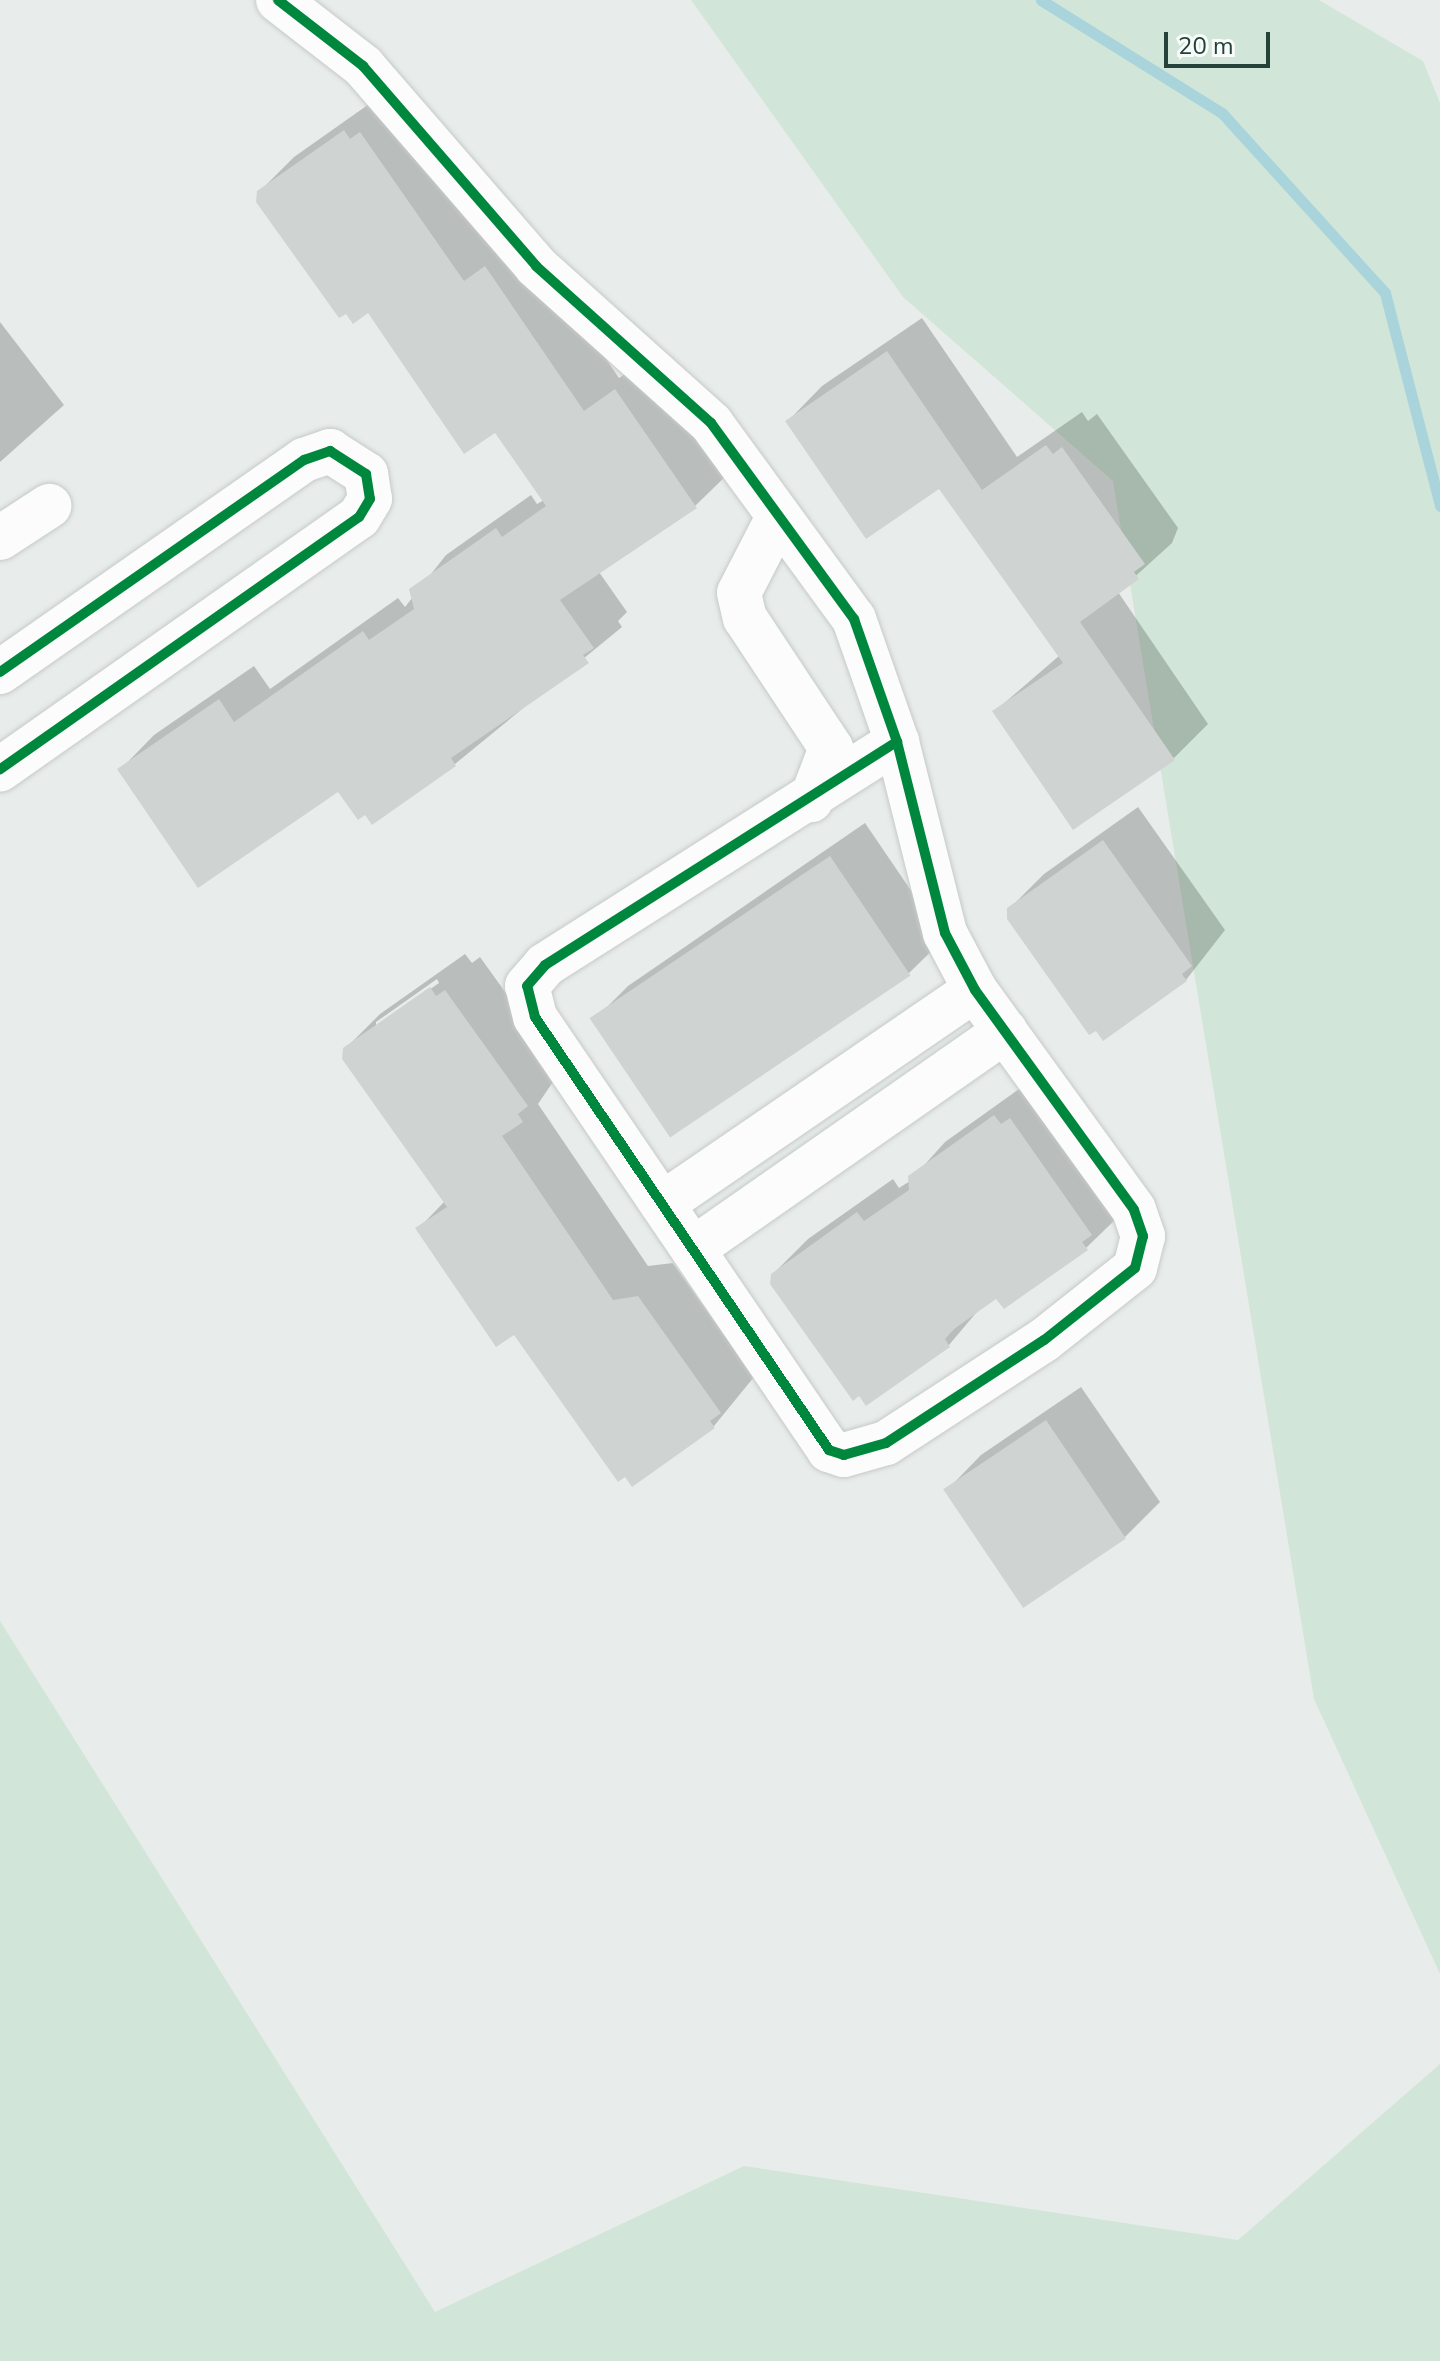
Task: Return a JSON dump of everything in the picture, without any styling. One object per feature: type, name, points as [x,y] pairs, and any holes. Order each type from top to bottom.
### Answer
[{"type":"street","points":[[278,0],[363,66],[536,266],[711,423],[854,619],[897,742],[945,933],[975,990],[1134,1210],[1143,1236],[1135,1268],[1044,1340],[886,1443],[844,1455],[829,1450],[535,1017],[527,986],[545,965],[811,800],[897,742]]},
{"type":"street","points":[[0,672],[304,460],[330,451],[366,474],[370,499],[359,517],[0,769]]},
{"type":"street","points":[[0,538],[49,506]]},
{"type":"street","points":[[778,517],[739,593],[745,618],[831,748],[811,800]]},
{"type":"street","points":[[662,1204],[975,990]]},
{"type":"street","points":[[693,1249],[1005,1031]]},
{"type":"green space","points":[[691,0],[1319,0],[1423,61],[1440,103],[1440,1974],[1314,1699],[1113,481],[903,297]]},
{"type":"green space","points":[[0,1621],[435,2312],[744,2166],[1238,2240],[1440,2064],[1440,2361],[0,2361]]},
{"type":"building","points":[[344,130],[350,139],[360,132],[464,281],[485,266],[584,411],[615,389],[697,508],[560,600],[594,648],[583,655],[589,663],[451,758],[456,766],[372,825],[365,815],[358,820],[338,792],[198,888],[117,769],[219,699],[234,722],[363,631],[369,640],[414,609],[409,589],[496,528],[502,537],[546,506],[495,433],[464,454],[368,313],[353,324],[346,314],[339,318],[256,202],[257,191]]},
{"type":"building","points":[[887,351],[982,490],[1046,445],[1053,454],[1062,447],[1145,564],[1134,572],[1139,579],[1080,622],[1175,760],[1073,830],[992,711],[1063,663],[939,489],[866,539],[785,421]]},
{"type":"building","points":[[1103,840],[1192,966],[1182,974],[1187,981],[1103,1041],[1096,1031],[1089,1035],[1007,919],[1007,908]]},
{"type":"building","points":[[830,856],[911,975],[670,1138],[590,1018]]},
{"type":"building","points":[[430,987],[436,996],[445,990],[528,1106],[518,1114],[523,1122],[502,1136],[613,1300],[638,1296],[721,1413],[710,1421],[715,1428],[632,1487],[625,1477],[618,1482],[514,1335],[496,1347],[415,1228],[447,1207],[342,1059],[343,1048]]},
{"type":"building","points":[[994,1115],[1001,1124],[1010,1118],[1092,1235],[1082,1242],[1088,1250],[1004,1309],[996,1299],[954,1329],[945,1339],[950,1347],[866,1406],[859,1396],[853,1401],[770,1284],[771,1274],[857,1212],[864,1221],[909,1190],[908,1176]]},
{"type":"building","points":[[1046,1420],[1126,1539],[1023,1608],[943,1489]]},
{"type":"waterway","points":[[1041,0],[1222,113],[1385,293],[1440,506]]},
{"type":"cycle path","points":[[278,0],[363,66],[536,266],[711,423],[854,619],[897,742],[945,933],[975,990],[1134,1210],[1143,1236],[1135,1268],[1044,1340],[886,1443],[844,1455],[829,1450],[535,1017],[527,986],[545,965],[897,742]]},
{"type":"cycle path","points":[[0,672],[304,460],[330,451],[366,474],[370,499],[359,517],[0,769]]}]
